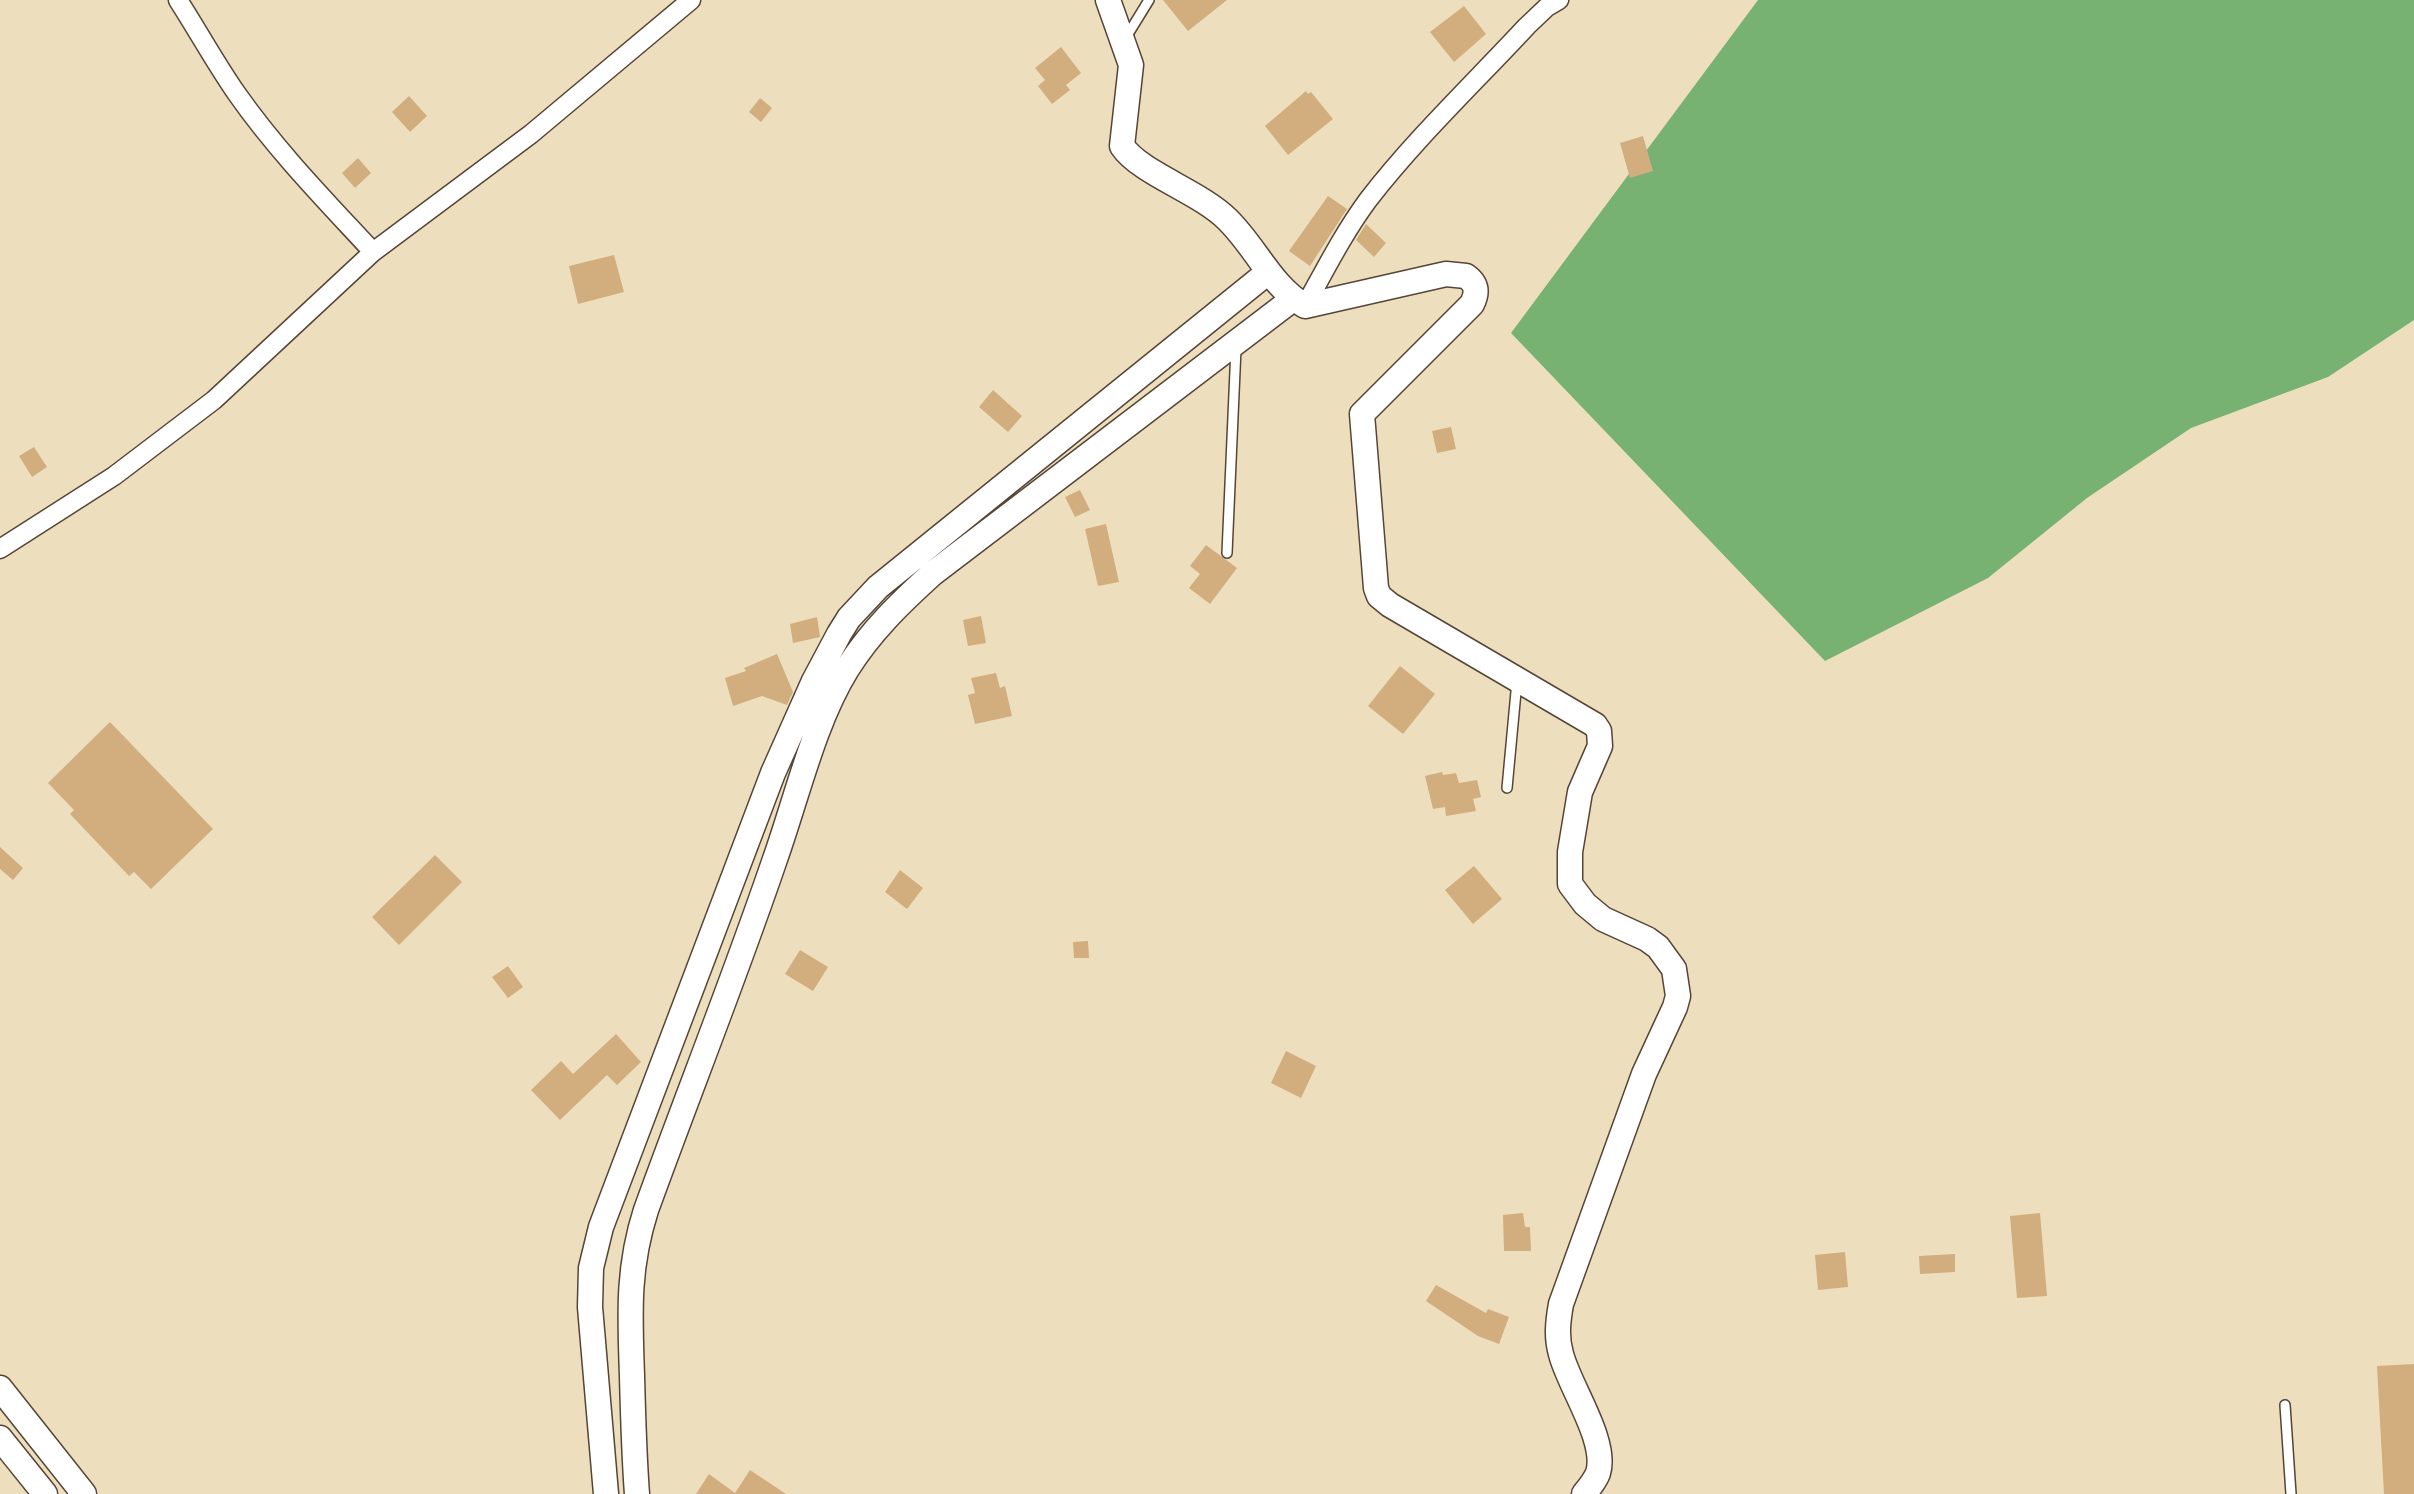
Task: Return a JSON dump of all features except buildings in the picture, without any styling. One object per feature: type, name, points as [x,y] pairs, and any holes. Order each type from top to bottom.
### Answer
[{"type":"street","points":[[178,0],[235,92],[263,129],[373,252]]},
{"type":"street","points":[[0,549],[114,476],[214,400],[373,252],[531,134],[691,0]]},
{"type":"street","points":[[1108,0],[1131,72],[1122,146],[1136,161],[1195,194],[1227,219],[1267,273],[1299,303]]},
{"type":"street","points":[[1299,303],[1344,235],[1398,164],[1527,26],[1559,0]]},
{"type":"street","points":[[606,1494],[590,1307],[591,1268],[601,1227],[773,773],[814,681],[839,634],[878,587],[1267,273]]},
{"type":"street","points":[[637,1494],[631,1322],[634,1248],[775,861],[798,787],[845,672],[890,613],[932,574],[1237,340],[1299,303],[1446,274],[1466,276],[1477,295],[1472,304],[1362,414],[1374,577],[1379,596],[1588,719],[1599,731],[1600,746],[1580,792],[1575,816],[1570,884],[1585,904],[1603,919],[1658,947],[1669,958],[1678,981],[1675,1007],[1644,1074],[1561,1304],[1558,1326],[1560,1351],[1599,1456],[1598,1473],[1584,1494]]},
{"type":"street","points":[[0,1388],[84,1494]]},
{"type":"street","points":[[0,1438],[45,1494]]},
{"type":"street","points":[[602,1463],[635,1461]]},
{"type":"lane","points":[[1123,42],[1149,0]]},
{"type":"lane","points":[[1227,553],[1237,340]]},
{"type":"lane","points":[[1507,788],[1517,678]]},
{"type":"lane","points":[[2285,1405],[2291,1494]]},
{"type":"green space","points":[[1758,0],[2414,0],[2414,320],[2328,377],[2191,428],[2087,498],[1988,578],[1825,661],[1511,333]]}]
